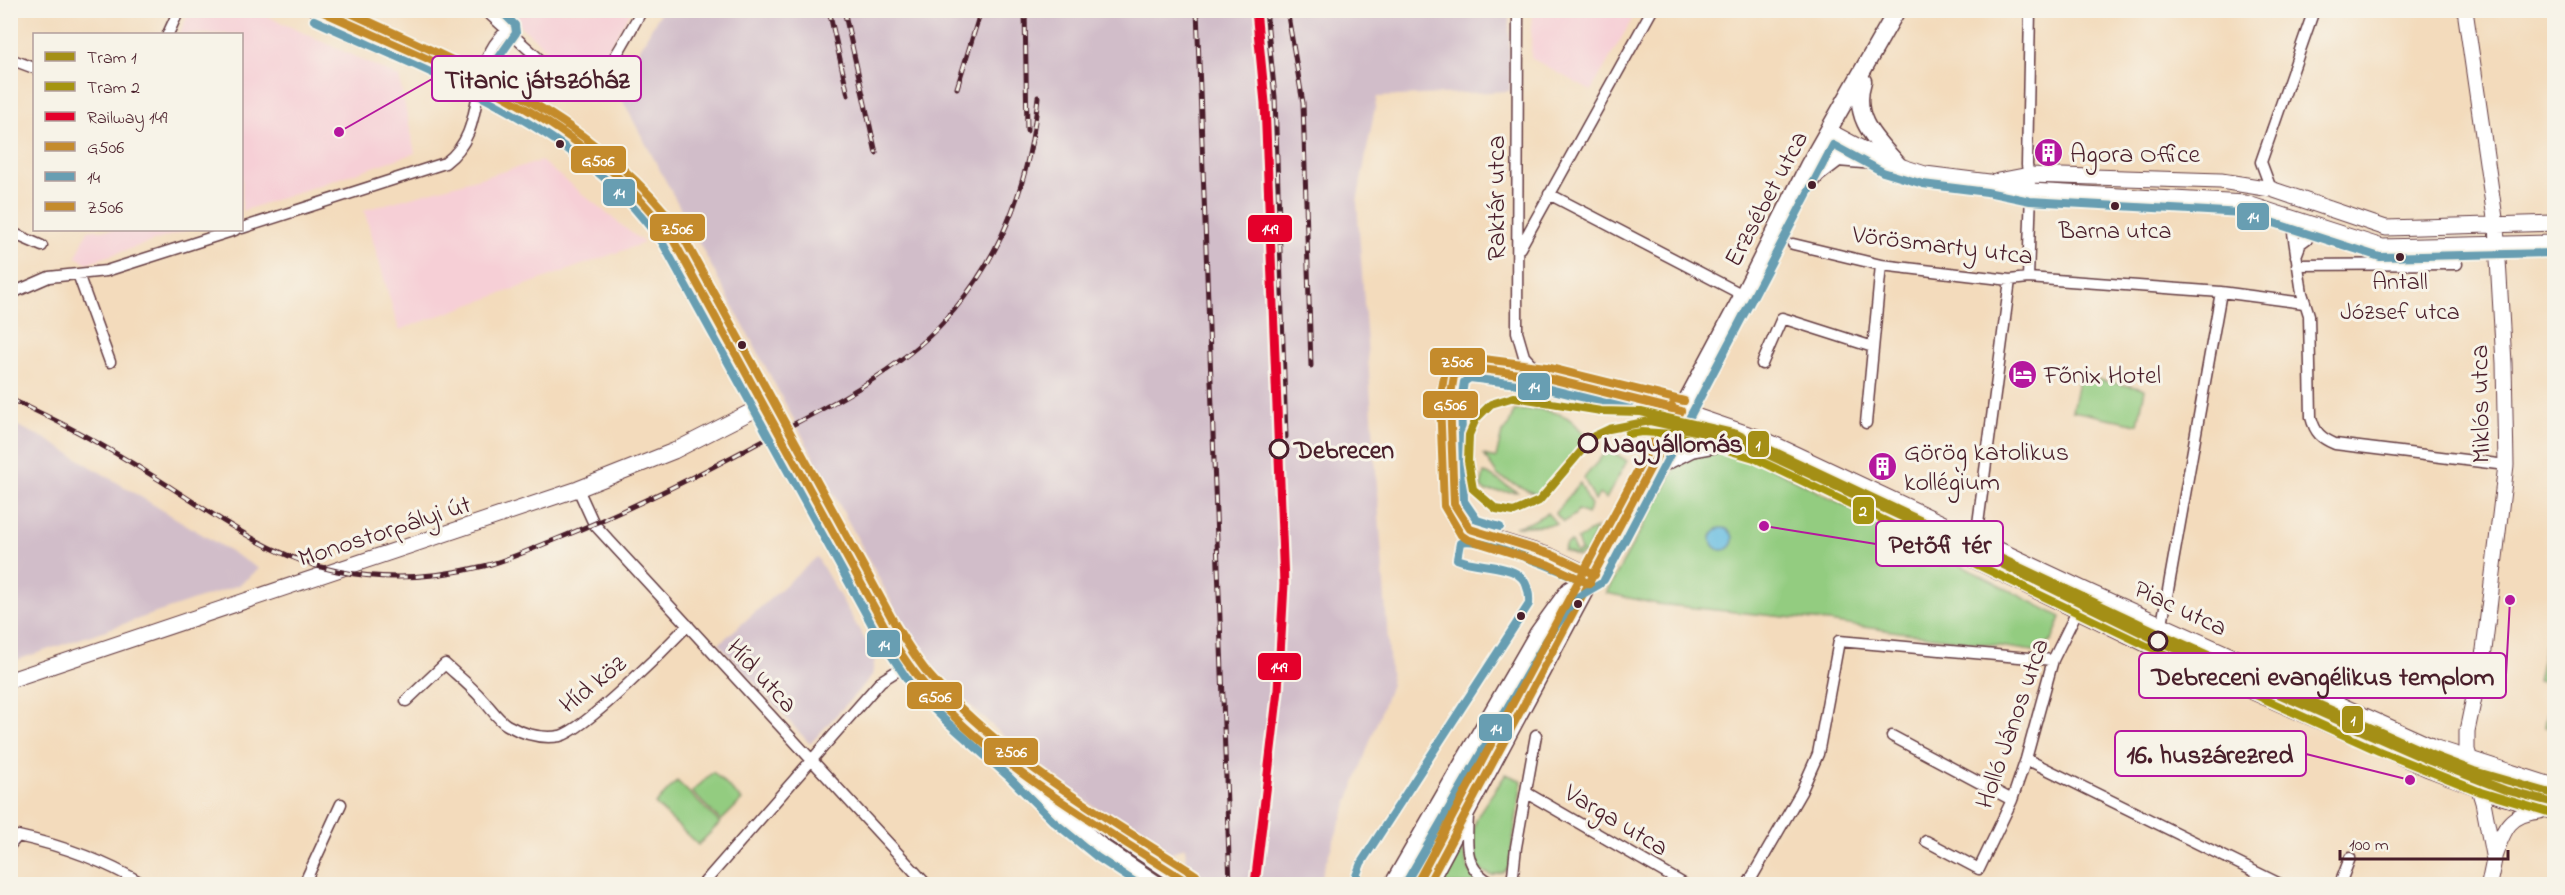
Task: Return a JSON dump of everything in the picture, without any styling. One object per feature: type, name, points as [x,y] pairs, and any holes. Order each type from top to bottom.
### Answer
[{"type":"main road","points":[[318,10],[478,85],[559,131],[596,157],[638,196],[671,236],[886,629],[908,664],[954,715],[1016,769],[1060,813],[1104,849],[1156,885]]},
{"type":"main road","name":"Erzsébet utca","points":[[1428,885],[1649,470],[1684,412],[1693,388],[1784,214],[1897,10]]},
{"type":"main road","points":[[1867,66],[1860,90],[1859,108],[1870,133],[1894,164]]},
{"type":"main road","points":[[1784,214],[1830,162],[1848,157],[1894,164]]},
{"type":"main road","points":[[1649,470],[1691,449],[1718,444]]},
{"type":"main road","points":[[1392,885],[1538,633],[1569,590],[1595,575]]},
{"type":"main road","points":[[1016,769],[1190,885]]},
{"type":"street","points":[[168,33],[179,10]]},
{"type":"street","points":[[484,10],[568,85],[585,90],[592,88],[601,78],[642,10]]},
{"type":"street","name":"Raktár utca","points":[[1518,10],[1516,318],[1519,346],[1529,364],[1543,377]]},
{"type":"street","points":[[1518,251],[1652,10]]},
{"type":"street","points":[[2028,278],[2031,191],[2026,165],[2030,10]]},
{"type":"street","points":[[2271,189],[2261,162],[2314,10]]},
{"type":"street","name":"Miklós utca","points":[[2462,757],[2484,650],[2506,465],[2498,243],[2465,10]]},
{"type":"street","points":[[243,228],[445,163],[462,148],[469,136],[483,63],[495,41],[506,31]]},
{"type":"street","points":[[10,59],[33,68]]},
{"type":"street","points":[[1829,131],[1894,164],[1951,179],[1989,182],[2031,191],[2245,203],[2368,244],[2400,248],[2498,243],[2554,243]]},
{"type":"street","points":[[1989,182],[2029,175],[2221,181],[2271,189],[2386,228],[2554,223]]},
{"type":"street","points":[[1549,194],[1743,295]]},
{"type":"street","points":[[2273,211],[2292,226],[2304,303],[2309,315],[2311,417],[2314,430],[2322,438],[2335,444],[2506,465]]},
{"type":"street","points":[[10,294],[49,278],[106,271],[232,231]]},
{"type":"street","points":[[10,232],[42,246]]},
{"type":"street","points":[[2296,261],[2301,243],[2313,234],[2341,236]]},
{"type":"street","name":"Vörösmarty utca","points":[[1793,244],[1881,265],[2010,280],[2028,278],[2221,292],[2304,303]]},
{"type":"street","points":[[2296,261],[2457,264]]},
{"type":"street","points":[[1866,423],[1881,265]]},
{"type":"street","points":[[78,274],[110,362]]},
{"type":"street","points":[[1967,556],[1976,539],[2010,280]]},
{"type":"street","points":[[2162,624],[2221,292]]},
{"type":"street","points":[[1762,364],[1782,318],[1874,347]]},
{"type":"street","points":[[1595,575],[1551,554],[1470,529],[1454,504],[1450,400],[1454,376],[1467,367],[1543,377],[1684,412]]},
{"type":"street","name":"Monostorpályi út","points":[[10,680],[578,489],[674,451],[764,405]]},
{"type":"street","name":"Piac utca","points":[[1684,412],[1763,439],[2204,645],[2462,757],[2554,786]]},
{"type":"street","name":"Piac utca","points":[[1684,412],[1689,422],[1701,435],[1718,444],[1755,454],[2079,609],[2111,629],[2426,768],[2479,788],[2552,811]]},
{"type":"street","name":"Híd utca","points":[[578,489],[594,524],[926,885]]},
{"type":"street","name":"Holló János utca","points":[[1926,841],[1979,869],[2012,800],[2026,759],[2053,660],[2087,591]]},
{"type":"street","name":"Híd köz","points":[[406,701],[446,664],[506,725],[538,737],[562,735],[584,721],[621,689],[688,626]]},
{"type":"street","points":[[1748,885],[1801,792],[1818,754],[1839,641],[2053,660]]},
{"type":"street","points":[[703,885],[881,681],[908,664]]},
{"type":"street","points":[[1512,885],[1516,847],[1536,735]]},
{"type":"street","points":[[1892,736],[2012,800]]},
{"type":"street","points":[[2426,768],[2462,757],[2479,788],[2493,860]]},
{"type":"street","points":[[2026,759],[2280,885]]},
{"type":"street","name":"Varga utca","points":[[1527,793],[1684,885]]},
{"type":"street","points":[[304,885],[341,804]]},
{"type":"street","points":[[2489,885],[2493,860],[2503,830],[2523,813],[2552,811]]},
{"type":"street","points":[[1468,812],[1469,861],[1478,875],[1494,885]]},
{"type":"street","points":[[10,845],[18,836],[63,846],[90,856],[143,885]]},
{"type":"street","points":[[2340,885],[2350,858]]},
{"type":"shaded area","points":[[1532,10],[1637,11],[1591,91],[1531,58]]},
{"type":"shaded area","points":[[190,11],[256,11],[399,77],[415,153],[243,211],[243,33],[179,33]]},
{"type":"shaded area","points":[[503,11],[631,11],[608,50],[582,80]]},
{"type":"shaded area","points":[[661,11],[1509,11],[1510,91],[1377,97],[1357,202],[1391,684],[1318,884],[1188,884],[1185,847],[1168,854],[1089,803],[1010,742],[945,682],[915,646],[617,90]]},
{"type":"shaded area","points":[[541,161],[644,243],[399,330],[364,210]]},
{"type":"shaded area","points":[[88,231],[184,231],[87,263],[76,257]]},
{"type":"shaded area","points":[[11,423],[44,438],[259,569],[239,585],[11,662]]},
{"type":"shaded area","points":[[817,557],[875,657],[872,676],[810,744],[719,644]]},
{"type":"green space","points":[[2079,376],[2145,389],[2138,424],[2072,411]]},
{"type":"green space","points":[[1538,409],[1567,417],[1588,439],[1539,496],[1498,476],[1484,455],[1496,458],[1502,432],[1508,427],[1514,411]]},
{"type":"green space","points":[[1717,448],[1753,458],[2061,617],[2052,641],[2034,651],[1814,620],[1657,604],[1606,593],[1681,458]]},
{"type":"green space","points":[[1608,449],[1627,461],[1606,499],[1599,494],[1595,501],[1584,478]]},
{"type":"green space","points":[[1484,473],[1517,492],[1485,491],[1481,487]]},
{"type":"green space","points":[[1580,483],[1591,506],[1587,514],[1578,510],[1575,515],[1563,522],[1555,513]]},
{"type":"green space","points":[[1547,513],[1557,524],[1515,527],[1531,522]]},
{"type":"green space","points":[[1596,528],[1588,552],[1578,556],[1563,550],[1566,544],[1571,542],[1576,553],[1581,551],[1577,540]]},
{"type":"green space","points":[[2554,602],[2554,729],[2545,727],[2552,683],[2537,681]]},
{"type":"green space","points":[[713,772],[742,800],[721,821],[692,792]]},
{"type":"green space","points":[[1506,774],[1522,781],[1509,866],[1504,872],[1492,876],[1480,870],[1474,854],[1473,829],[1482,808]]},
{"type":"green space","points":[[677,781],[720,823],[698,845],[655,804]]},
{"type":"green space","points":[[1462,849],[1469,870],[1483,884],[1441,884]]},
{"type":"water","points":[[1722,528],[1730,531],[1733,539],[1730,547],[1722,550],[1714,547],[1711,539],[1714,531]]},
{"type":"railway","points":[[829,10],[848,95]]},
{"type":"railway","points":[[844,10],[876,153]]},
{"type":"railway","points":[[957,88],[981,10]]},
{"type":"railway","points":[[1025,10],[1027,131]]},
{"type":"railway","points":[[1197,10],[1230,884]]},
{"type":"railway","points":[[1266,10],[1275,97],[1286,437]]},
{"type":"railway","points":[[1287,10],[1303,103],[1311,366]]},
{"type":"railway","points":[[10,399],[101,445],[241,532],[287,555],[312,564],[355,574],[410,577],[466,570],[493,563],[521,554],[605,519],[699,474],[829,406],[883,373],[908,354],[954,310],[988,262],[1022,183],[1038,97]]},
{"type":"tram line","name":"1","points":[[2554,794],[2474,771],[2432,755],[2168,637],[1737,434],[1641,412],[1601,411],[1514,397],[1491,404],[1476,419],[1469,435],[1468,461],[1473,489],[1496,509],[1514,512],[1539,501],[1594,436],[1609,429],[1650,421],[1736,440],[1971,549],[2158,641],[2430,761],[2505,790],[2554,803]]},
{"type":"tram line","name":"2","points":[[1628,434],[1642,432],[1673,434],[1754,458],[2147,646],[2379,751],[2481,792],[2551,813]]},
{"type":"rail line","name":"149","points":[[1255,884],[1278,690],[1284,584],[1265,103],[1256,10]]},
{"type":"transit line","name":"G506","points":[[319,10],[431,60],[505,97],[574,140],[623,182],[671,236],[886,629],[914,672],[946,709],[1010,765],[1046,791],[1190,884]]},
{"type":"transit line","name":"Z506","points":[[344,10],[483,75],[527,100],[569,126],[609,157],[646,191],[680,231],[895,624],[926,671],[959,707],[1022,760],[1056,785],[1196,875]]},
{"type":"transit line","name":"14","points":[[488,87],[497,60],[516,33],[515,25],[500,10]]},
{"type":"transit line","name":"14","points":[[314,20],[461,86],[497,105],[565,147],[623,196],[662,242],[877,634],[915,691],[1009,777],[1053,821],[1097,857],[1138,884]]},
{"type":"transit line","name":"14","points":[[1604,580],[1833,145],[1883,172],[1923,184],[1987,192],[2030,201],[2243,213],[2380,257],[2554,253]]},
{"type":"transit line","name":"Z506","points":[[1590,584],[1547,564],[1467,539],[1461,535],[1444,506],[1440,400],[1445,371],[1462,358],[1468,357],[1546,367],[1684,401]]},
{"type":"transit line","name":"G506","points":[[1595,575],[1551,554],[1470,529],[1454,504],[1450,400],[1454,376],[1467,367],[1543,377],[1681,411]]},
{"type":"transit line","name":"14","points":[[1500,527],[1477,520],[1464,501],[1461,401],[1464,382],[1470,378],[1541,387],[1678,421]]},
{"type":"transit line","name":"Z506","points":[[1419,879],[1672,406]]},
{"type":"transit line","name":"G506","points":[[1428,884],[1681,411]]},
{"type":"transit line","name":"14","points":[[1353,884],[1361,863],[1529,604],[1528,589],[1523,579],[1505,569],[1457,559],[1460,543],[1484,544],[1503,549],[1590,584]]},
{"type":"transit line","name":"14","points":[[1405,884],[1547,639],[1576,598],[1600,584]]},
{"type":"place","name":"Titanic játszóház","points":[[339,132]]},
{"type":"place","name":"Agora Office","points":[[2049,153]]},
{"type":"place","name":"Barna utca","points":[[2115,206]]},
{"type":"place","name":"Antall József utca","points":[[2400,257]]},
{"type":"place","name":"Főnix Hotel","points":[[2023,374]]},
{"type":"place","name":"Nagyállomás","points":[[1588,443]]},
{"type":"place","name":"Debrecen","points":[[1279,449]]},
{"type":"place","name":"Görög katolikus kollégium","points":[[1883,466]]},
{"type":"place","name":"Petőfi tér","points":[[1764,526]]},
{"type":"place","name":"Debreceni evangélikus templom","points":[[2510,600]]},
{"type":"place","name":"16. huszárezred","points":[[2410,780]]}]
